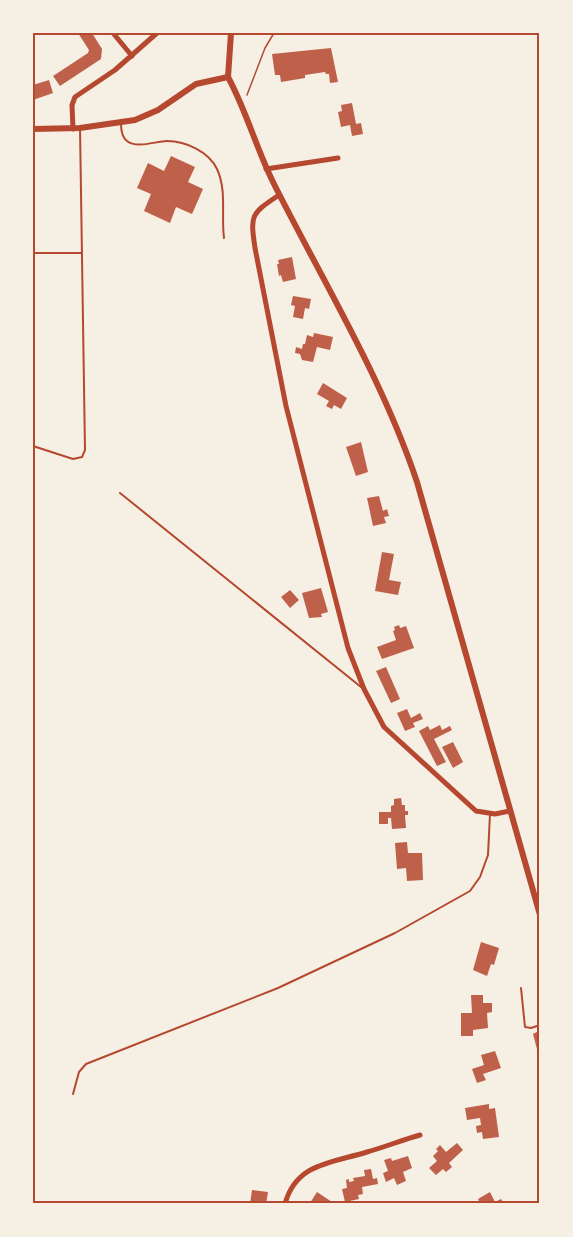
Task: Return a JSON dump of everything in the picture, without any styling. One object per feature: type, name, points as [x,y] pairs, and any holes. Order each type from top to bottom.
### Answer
[{"type":"street","points":[[113,33],[132,56]]},
{"type":"street","points":[[73,129],[72,105],[75,97],[115,70],[157,33]]},
{"type":"street","points":[[231,33],[228,77],[241,103],[266,169],[371,371],[406,448],[421,493],[540,915]]},
{"type":"street","points":[[33,129],[73,129],[121,124],[158,110],[196,84],[228,77]]},
{"type":"street","points":[[266,169],[338,158]]},
{"type":"street","points":[[279,195],[261,207],[254,215],[252,225],[255,248],[286,406],[348,648],[364,689],[384,727],[471,807],[490,814],[510,811]]},
{"type":"street","points":[[285,1204],[296,1180],[314,1168],[420,1135]]},
{"type":"lane","points":[[121,124],[124,138],[129,142],[137,144],[180,142],[198,150],[211,160],[222,182],[224,238]]},
{"type":"lane","points":[[33,446],[75,459],[81,458],[85,452],[80,128]]},
{"type":"lane","points":[[33,254],[82,253]]},
{"type":"lane","points":[[120,493],[364,689]]},
{"type":"lane","points":[[74,1094],[79,1071],[86,1064],[278,988],[395,933],[470,891],[480,877],[488,855],[490,814]]},
{"type":"lane","points":[[521,988],[525,1027],[540,1025]]},
{"type":"path","points":[[241,103],[274,33]]},
{"type":"building","points":[[78,33],[92,33],[102,49],[101,59],[60,86],[53,76],[88,53],[89,50]]},
{"type":"building","points":[[331,48],[338,82],[330,83],[329,74],[325,72],[281,82],[280,75],[275,75],[272,54]]},
{"type":"building","points":[[49,80],[53,93],[33,100],[33,85]]},
{"type":"building","points":[[352,103],[356,124],[361,123],[363,134],[352,136],[350,125],[341,127],[338,112],[342,111],[341,105]]},
{"type":"building","points":[[171,156],[195,167],[188,182],[203,189],[192,214],[176,207],[170,223],[144,211],[151,194],[137,188],[148,163],[164,171]]},
{"type":"building","points":[[292,257],[296,279],[283,282],[281,275],[279,276],[278,260]]},
{"type":"building","points":[[293,296],[311,299],[309,309],[305,308],[303,319],[293,317],[295,306],[291,305]]},
{"type":"building","points":[[314,333],[333,337],[330,350],[317,347],[313,362],[302,360],[300,354],[295,353],[296,347],[302,349],[307,335],[313,337]]},
{"type":"building","points":[[323,383],[347,398],[341,409],[334,405],[332,409],[326,406],[329,401],[317,394]]},
{"type":"building","points":[[361,442],[368,472],[356,476],[346,447]]},
{"type":"building","points":[[379,496],[383,511],[387,509],[389,516],[384,517],[386,523],[373,526],[367,498]]},
{"type":"building","points":[[382,552],[394,554],[389,580],[401,582],[398,595],[375,591]]},
{"type":"building","points":[[321,588],[328,612],[321,614],[322,617],[309,618],[302,593]]},
{"type":"building","points":[[290,590],[299,600],[290,608],[281,597]]},
{"type":"building","points":[[399,625],[400,628],[406,626],[414,648],[382,659],[377,647],[396,640],[393,631],[394,627]]},
{"type":"building","points":[[386,667],[400,699],[391,703],[376,671]]},
{"type":"building","points":[[407,709],[411,718],[420,713],[423,719],[413,723],[415,727],[405,731],[397,713]]},
{"type":"building","points":[[440,725],[442,730],[450,726],[452,730],[434,739],[446,762],[437,766],[419,731],[428,726],[430,730]]},
{"type":"building","points":[[453,742],[463,762],[453,768],[442,747]]},
{"type":"building","points":[[401,798],[405,811],[408,811],[408,815],[405,815],[406,828],[392,829],[391,818],[388,818],[388,824],[379,824],[379,812],[391,812],[394,799]]},
{"type":"building","points":[[407,842],[408,853],[422,853],[423,880],[407,881],[406,868],[397,869],[395,843]]},
{"type":"building","points":[[481,942],[499,948],[494,965],[491,964],[487,976],[473,970]]},
{"type":"building","points":[[471,995],[483,995],[483,1003],[492,1003],[492,1012],[487,1013],[488,1028],[473,1030],[473,1036],[461,1036],[461,1013],[472,1013]]},
{"type":"building","points":[[539,1031],[540,1052],[538,1053],[533,1034]]},
{"type":"building","points":[[495,1051],[501,1068],[483,1074],[486,1080],[477,1083],[472,1069],[484,1065],[481,1055]]},
{"type":"building","points":[[489,1104],[489,1109],[495,1108],[499,1137],[483,1139],[482,1132],[477,1133],[476,1126],[481,1125],[480,1118],[467,1120],[465,1108]]},
{"type":"building","points":[[457,1143],[463,1150],[449,1163],[452,1167],[446,1172],[443,1169],[436,1175],[429,1168],[437,1161],[433,1156],[438,1151],[436,1149],[440,1145],[446,1152]]},
{"type":"building","points":[[408,1156],[412,1168],[403,1172],[406,1181],[397,1185],[394,1178],[386,1182],[383,1173],[388,1171],[384,1160],[391,1158],[392,1161]]},
{"type":"building","points":[[371,1169],[373,1179],[377,1178],[378,1184],[362,1187],[363,1194],[358,1195],[359,1199],[345,1202],[342,1189],[347,1188],[346,1180],[354,1181],[353,1178],[365,1176],[364,1170]]},
{"type":"building","points":[[252,1190],[268,1192],[266,1204],[250,1204]]},
{"type":"building","points":[[317,1192],[332,1202],[330,1204],[310,1203]]},
{"type":"building","points":[[490,1192],[495,1202],[501,1199],[504,1204],[480,1204],[478,1199]]}]
